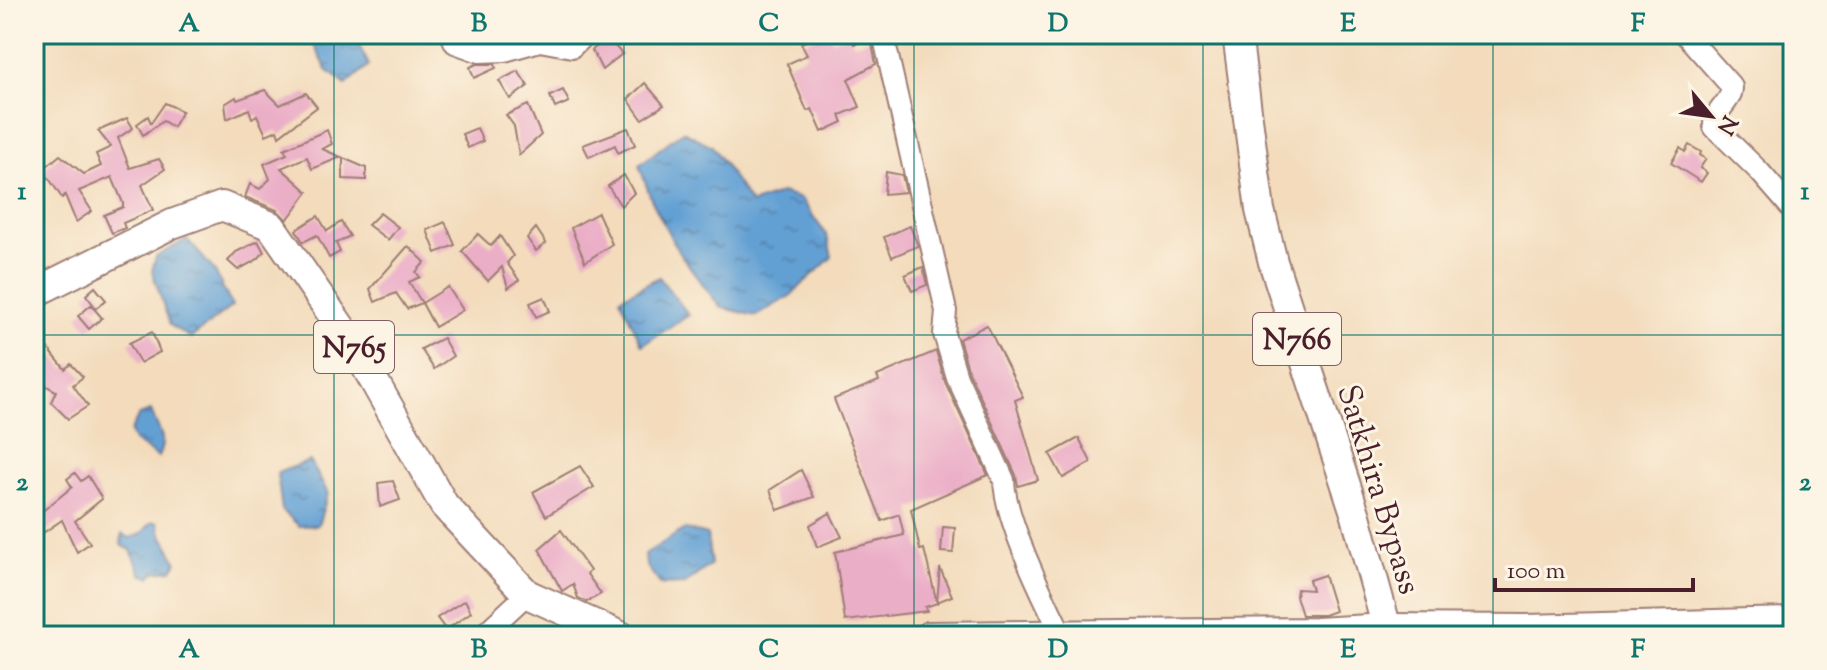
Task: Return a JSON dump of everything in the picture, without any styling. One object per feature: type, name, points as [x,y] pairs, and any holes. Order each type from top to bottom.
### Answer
[{"type":"highway","name":"Satkhira Bypass","points":[[1237,34],[1260,210],[1273,262],[1356,516],[1388,632]]},
{"type":"highway","name":"N765","points":[[34,293],[172,224],[222,206],[271,226],[356,349],[444,505],[527,594],[621,636]]},
{"type":"highway","points":[[929,636],[1388,632],[1793,622]]},
{"type":"street","points":[[451,34],[455,43],[480,52],[505,51],[540,41],[572,47],[585,34]]},
{"type":"street","points":[[883,34],[946,311],[944,334],[957,377],[1004,480],[1004,499],[1062,635]]},
{"type":"street","points":[[1685,34],[1732,87],[1732,95],[1715,115],[1714,127],[1793,210]]},
{"type":"street","points":[[482,636],[527,594]]},
{"type":"water","points":[[309,34],[353,34],[369,65],[346,85],[327,70]]},
{"type":"water","points":[[683,131],[712,146],[751,204],[781,193],[801,199],[827,236],[832,257],[790,296],[756,316],[720,307],[678,251],[652,201],[639,165]]},
{"type":"water","points":[[187,239],[214,270],[232,306],[191,338],[170,325],[152,271],[156,257]]},
{"type":"water","points":[[659,277],[689,315],[642,345],[620,298]]},
{"type":"water","points":[[151,411],[162,438],[158,457],[134,441],[130,432],[139,415]]},
{"type":"water","points":[[310,461],[328,493],[318,525],[299,526],[282,510],[277,473]]},
{"type":"water","points":[[152,522],[158,522],[177,562],[172,570],[155,572],[150,577],[142,575],[131,550],[121,545],[122,534],[130,538],[141,534]]},
{"type":"water","points":[[685,529],[707,535],[711,564],[685,584],[661,585],[646,565],[645,554]]},
{"type":"building","points":[[830,34],[832,40],[849,34],[854,44],[871,39],[876,64],[848,79],[860,107],[840,115],[843,122],[822,132],[812,109],[807,111],[787,64],[807,55],[801,43]]},
{"type":"building","points":[[608,38],[622,54],[602,70],[592,50]]},
{"type":"building","points":[[495,64],[496,68],[474,78],[470,67]]},
{"type":"building","points":[[518,71],[528,86],[510,99],[499,81]]},
{"type":"building","points":[[645,83],[664,105],[642,119],[628,99]]},
{"type":"building","points":[[265,90],[280,105],[306,93],[317,107],[279,136],[277,130],[266,135],[257,115],[252,118],[249,109],[227,119],[225,104],[236,97],[237,100]]},
{"type":"building","points":[[563,90],[569,102],[555,108],[550,96]]},
{"type":"building","points":[[165,103],[182,111],[173,127],[163,121],[143,135],[137,124],[148,116],[151,123]]},
{"type":"building","points":[[528,105],[541,135],[519,155],[514,126],[506,115]]},
{"type":"building","points":[[127,118],[133,128],[118,138],[130,168],[159,159],[165,169],[142,185],[153,210],[123,223],[125,228],[112,233],[104,215],[123,207],[123,203],[112,177],[79,191],[92,211],[76,222],[65,195],[62,198],[48,177],[34,183],[34,177],[60,155],[84,174],[101,166],[96,154],[111,147],[98,131]]},
{"type":"building","points":[[477,128],[483,141],[468,148],[462,134]]},
{"type":"building","points":[[628,128],[635,145],[618,153],[615,145],[589,157],[583,145]]},
{"type":"building","points":[[327,130],[332,144],[322,149],[341,157],[312,169],[307,157],[281,168],[308,192],[287,220],[277,210],[245,197],[250,184],[260,189],[270,179],[264,164],[287,154],[284,149]]},
{"type":"building","points":[[1689,145],[1706,159],[1700,168],[1707,173],[1701,182],[1671,163],[1680,148],[1685,152]]},
{"type":"building","points":[[343,158],[366,168],[366,180],[343,179]]},
{"type":"building","points":[[886,172],[902,175],[906,192],[884,194]]},
{"type":"building","points":[[624,175],[634,193],[621,206],[608,186]]},
{"type":"building","points":[[380,213],[398,227],[388,240],[368,225]]},
{"type":"building","points":[[598,213],[612,244],[585,262],[571,228]]},
{"type":"building","points":[[318,216],[327,231],[341,222],[350,236],[336,243],[340,252],[329,258],[317,235],[303,242],[296,230]]},
{"type":"building","points":[[445,222],[455,245],[436,253],[427,230]]},
{"type":"building","points":[[910,226],[918,246],[892,257],[884,237]]},
{"type":"building","points":[[536,228],[546,243],[536,251],[527,238]]},
{"type":"building","points":[[478,234],[491,246],[500,236],[513,256],[507,263],[519,280],[508,288],[502,267],[488,281],[462,251]]},
{"type":"building","points":[[258,241],[264,252],[258,259],[238,270],[228,261],[236,252]]},
{"type":"building","points":[[408,246],[425,262],[416,272],[420,277],[409,282],[422,303],[407,309],[396,293],[375,302],[370,289]]},
{"type":"building","points":[[923,267],[927,285],[912,291],[905,275]]},
{"type":"building","points":[[95,287],[106,300],[96,308],[86,295]]},
{"type":"building","points":[[448,287],[463,310],[435,327],[422,303]]},
{"type":"building","points":[[544,297],[550,311],[536,317],[530,303]]},
{"type":"building","points":[[91,305],[102,318],[89,329],[78,316]]},
{"type":"building","points":[[987,325],[1023,397],[1015,400],[1038,480],[1018,486],[1016,475],[969,372],[959,339]]},
{"type":"building","points":[[152,332],[160,352],[140,363],[129,343]]},
{"type":"building","points":[[443,338],[453,356],[434,369],[421,349]]},
{"type":"building","points":[[46,346],[65,369],[71,364],[83,377],[73,385],[88,406],[68,419],[51,402],[56,391],[34,379],[34,356]]},
{"type":"building","points":[[936,351],[945,382],[988,475],[911,509],[937,603],[925,607],[927,611],[845,621],[835,552],[904,535],[899,514],[882,521],[834,399],[879,381],[877,376]]},
{"type":"building","points":[[1079,438],[1091,462],[1063,478],[1050,454]]},
{"type":"building","points":[[580,466],[594,487],[546,516],[533,492]]},
{"type":"building","points":[[801,470],[814,497],[778,510],[770,490]]},
{"type":"building","points":[[75,473],[81,481],[88,476],[102,499],[75,521],[90,543],[77,552],[62,520],[34,539],[34,518],[72,487],[67,479]]},
{"type":"building","points":[[393,481],[400,500],[380,507],[378,483]]},
{"type":"building","points":[[830,513],[842,537],[817,547],[810,525]]},
{"type":"building","points":[[943,527],[955,528],[953,553],[941,552]]},
{"type":"building","points":[[561,530],[590,571],[587,574],[601,594],[587,602],[578,598],[573,584],[562,591],[539,549]]},
{"type":"building","points":[[940,568],[952,596],[937,602]]},
{"type":"building","points":[[1324,575],[1335,611],[1324,615],[1302,615],[1297,589],[1312,590],[1309,580]]},
{"type":"building","points":[[465,600],[471,612],[446,630],[437,618]]}]
